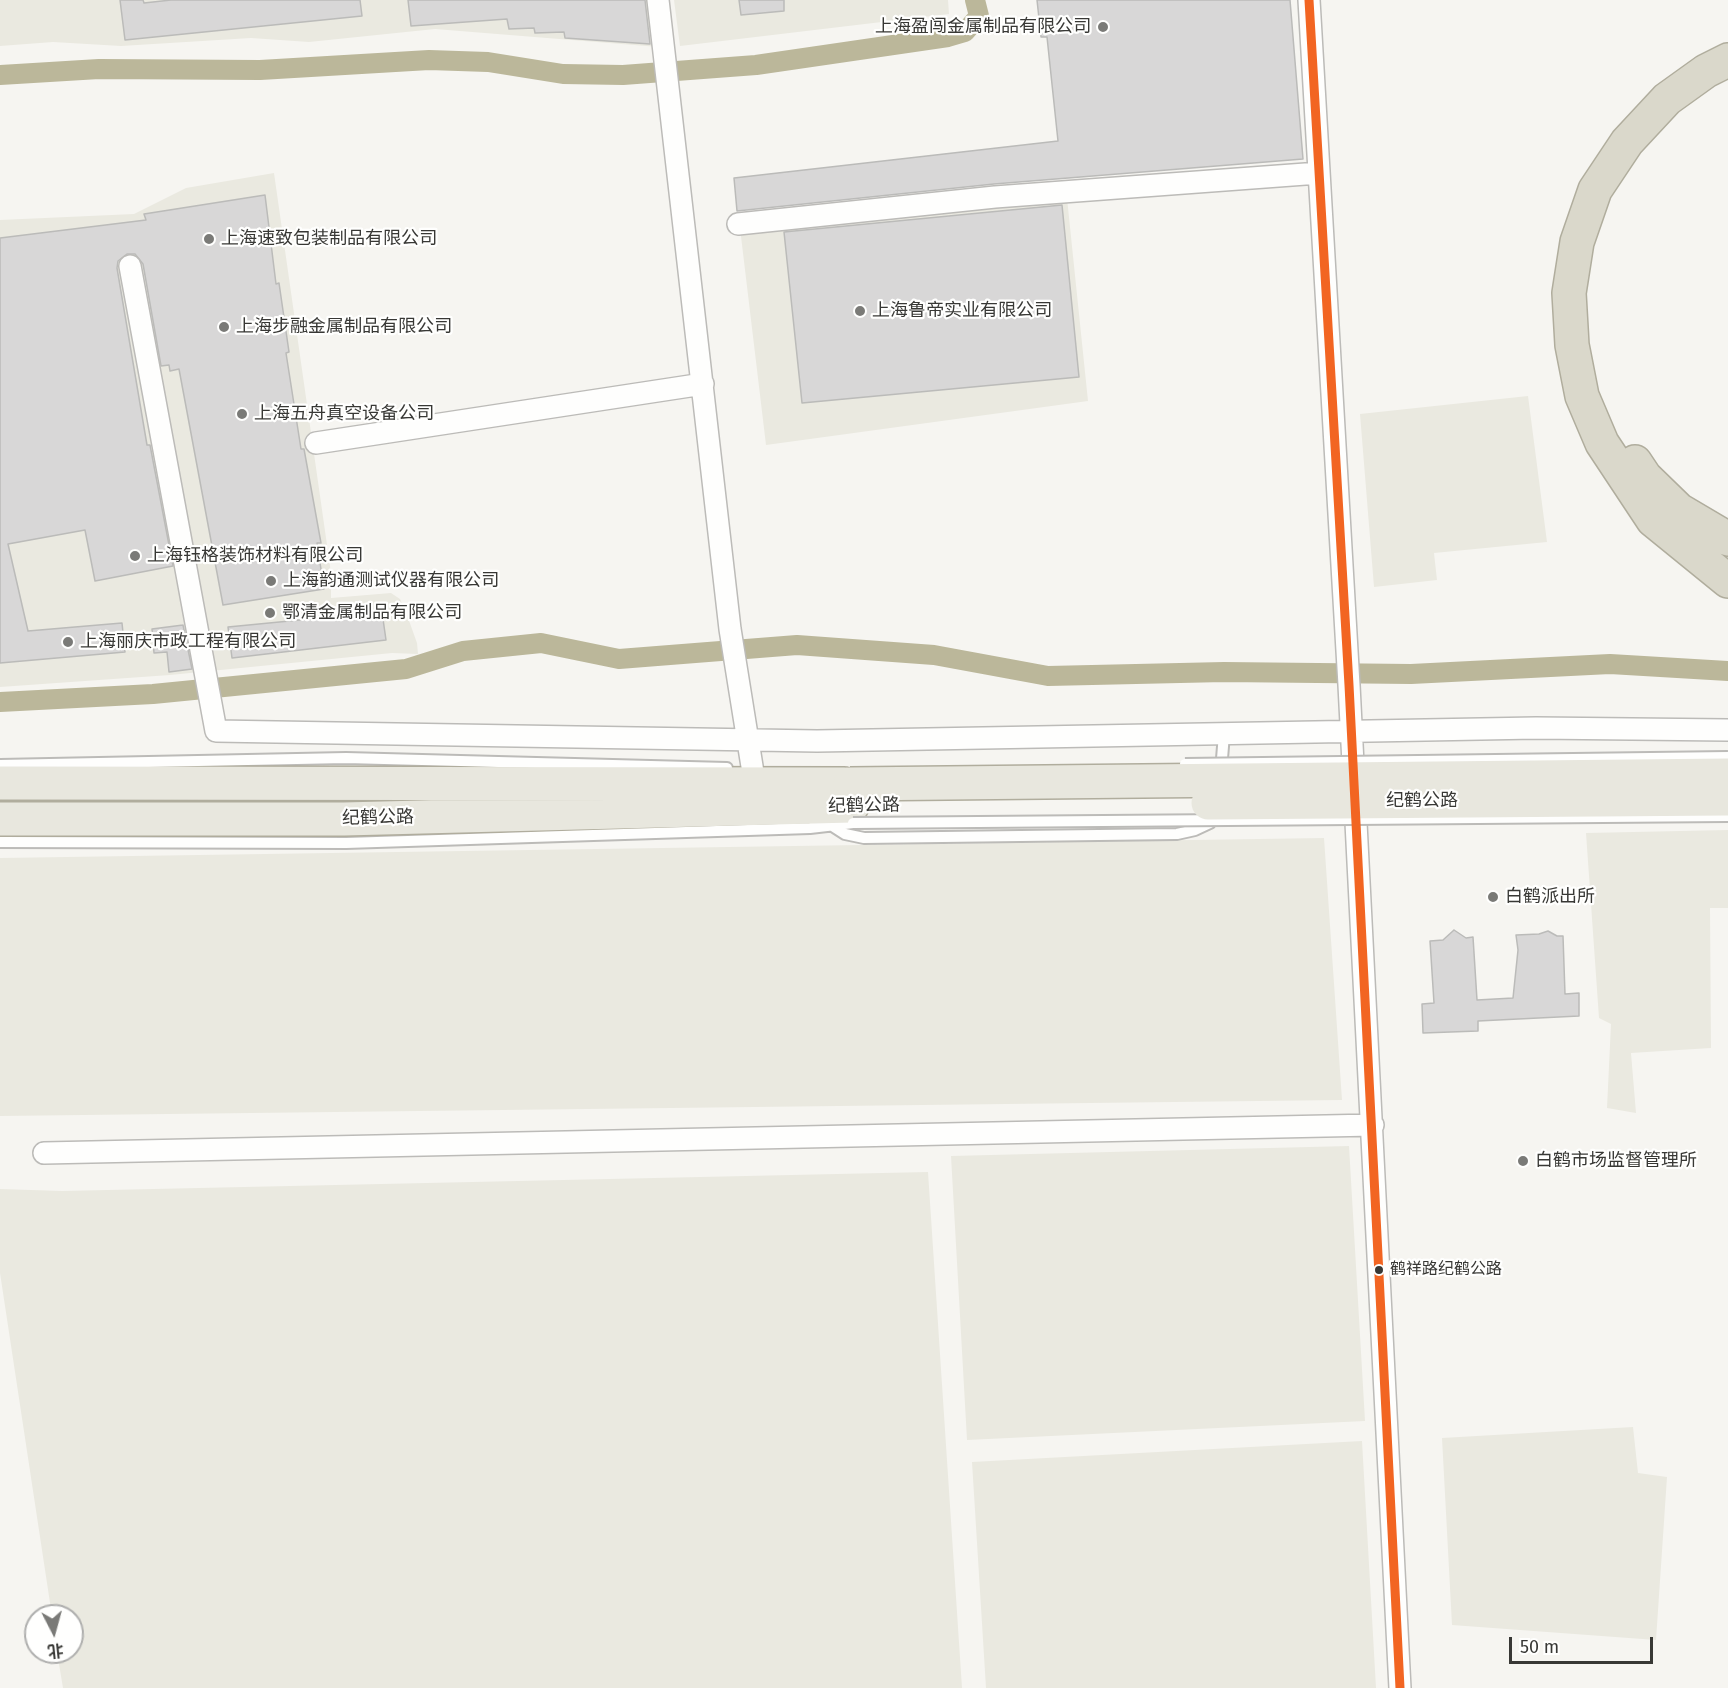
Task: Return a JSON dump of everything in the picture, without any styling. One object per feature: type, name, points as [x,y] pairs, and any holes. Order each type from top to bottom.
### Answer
[{"type":"highway","points":[[1719,73],[1675,111],[1639,149],[1610,197],[1593,246],[1587,295],[1589,344],[1598,392],[1619,436],[1645,477],[1679,510],[1728,539]]},
{"type":"highway","points":[[1719,73],[1666,99],[1627,142],[1595,190],[1577,243],[1569,293],[1572,345],[1582,396],[1602,443],[1653,520],[1728,581]]},
{"type":"main road","name":"纪鹤公路","points":[[0,783],[346,771],[758,774],[847,810],[1728,799]]},
{"type":"main road","name":"纪鹤公路","points":[[0,819],[345,831],[1728,774]]},
{"type":"street","points":[[658,0],[665,42],[730,629],[736,673],[758,774]]},
{"type":"street","points":[[1309,0],[1352,732],[1400,1688]]},
{"type":"street","points":[[738,224],[995,197],[1319,173]]},
{"type":"street","points":[[130,266],[216,731],[750,740],[1536,728],[1728,730]]},
{"type":"street","points":[[316,442],[703,384]]},
{"type":"street","points":[[44,1153],[1373,1125]]},
{"type":"lane","points":[[1224,734],[1217,813],[1210,823],[1195,830],[1177,834],[864,837],[845,834],[847,810],[1728,816]]},
{"type":"lane","points":[[1170,764],[1728,757]]},
{"type":"lane","points":[[0,765],[346,771]]},
{"type":"lane","points":[[0,842],[345,831]]},
{"type":"shaded area","points":[[0,0],[652,0],[659,47],[435,29],[309,42],[251,38],[121,46],[53,42],[0,46]]},
{"type":"shaded area","points":[[674,0],[948,0],[949,14],[680,46]]},
{"type":"shaded area","points":[[274,173],[331,573],[331,598],[391,593],[400,599],[417,643],[418,654],[392,653],[170,675],[0,687],[0,220],[134,214],[186,188]]},
{"type":"shaded area","points":[[1067,198],[1088,401],[766,445],[740,228]]},
{"type":"shaded area","points":[[1528,396],[1547,542],[1434,553],[1437,580],[1374,587],[1360,414]]},
{"type":"shaded area","points":[[1728,830],[1728,908],[1710,908],[1711,1048],[1631,1053],[1636,1113],[1607,1108],[1611,1024],[1599,1018],[1586,833]]},
{"type":"shaded area","points":[[1324,838],[1342,1100],[0,1116],[0,858]]},
{"type":"shaded area","points":[[1349,1146],[1365,1421],[967,1440],[951,1156]]},
{"type":"shaded area","points":[[928,1172],[962,1688],[63,1688],[59,1664],[84,1664],[84,1604],[50,1604],[0,1273],[0,1189],[62,1191]]},
{"type":"shaded area","points":[[1633,1427],[1638,1473],[1667,1477],[1656,1640],[1452,1625],[1442,1438]]},
{"type":"shaded area","points":[[1362,1441],[1376,1688],[986,1688],[972,1462]]},
{"type":"building","points":[[120,0],[143,0],[144,3],[171,0],[360,0],[362,16],[125,40]]},
{"type":"building","points":[[408,0],[645,0],[650,44],[565,38],[564,32],[535,33],[534,28],[509,29],[507,19],[411,26]]},
{"type":"building","points":[[739,0],[784,0],[784,11],[741,15]]},
{"type":"building","points":[[1037,0],[1290,0],[1303,159],[994,184],[737,211],[734,178],[1058,141],[1047,37],[1041,37]]},
{"type":"building","points":[[265,195],[301,449],[304,449],[321,543],[317,543],[324,589],[223,605],[179,369],[170,371],[169,365],[161,366],[143,264],[135,254],[127,254],[118,261],[117,268],[147,445],[150,445],[173,566],[95,581],[85,530],[8,544],[28,631],[122,623],[125,652],[0,663],[0,238],[146,220],[144,214]]},
{"type":"building","points":[[1062,205],[1079,377],[802,403],[784,232]]},
{"type":"building","points":[[382,612],[386,640],[232,658],[228,627]]},
{"type":"building","points":[[183,625],[192,669],[169,672],[167,652],[154,653],[152,629]]},
{"type":"building","points":[[1454,930],[1466,938],[1473,937],[1477,1000],[1513,998],[1518,950],[1516,935],[1539,934],[1548,931],[1557,936],[1563,936],[1565,994],[1579,993],[1579,1016],[1478,1021],[1478,1031],[1423,1033],[1422,1004],[1434,1003],[1430,941],[1443,940]]},
{"type":"waterway","points":[[0,75],[99,69],[260,70],[429,60],[488,62],[563,74],[623,75],[756,65],[948,37],[965,32],[979,16],[975,0]]},
{"type":"waterway","points":[[0,702],[153,694],[406,669],[463,651],[541,643],[619,659],[797,645],[934,655],[1048,676],[1224,672],[1411,674],[1610,664],[1728,671]]},
{"type":"transit line","points":[[1309,0],[1349,685],[1400,1688]]},
{"type":"place","name":"上海盈闯金属制品有限公司","points":[[1103,27]]},
{"type":"place","name":"上海速致包装制品有限公司","points":[[209,239]]},
{"type":"place","name":"上海鲁帝实业有限公司","points":[[860,311]]},
{"type":"place","name":"上海步融金属制品有限公司","points":[[224,327]]},
{"type":"place","name":"上海五舟真空设备公司","points":[[242,414]]},
{"type":"place","name":"上海钰格装饰材料有限公司","points":[[135,556]]},
{"type":"place","name":"上海韵通测试仪器有限公司","points":[[271,581]]},
{"type":"place","name":"鄂清金属制品有限公司","points":[[270,613]]},
{"type":"place","name":"上海丽庆市政工程有限公司","points":[[68,642]]},
{"type":"place","name":"白鹤派出所","points":[[1493,897]]},
{"type":"place","name":"白鹤市场监督管理所","points":[[1523,1161]]},
{"type":"place","name":"鹤祥路纪鹤公路","points":[[1379,1270]]}]
